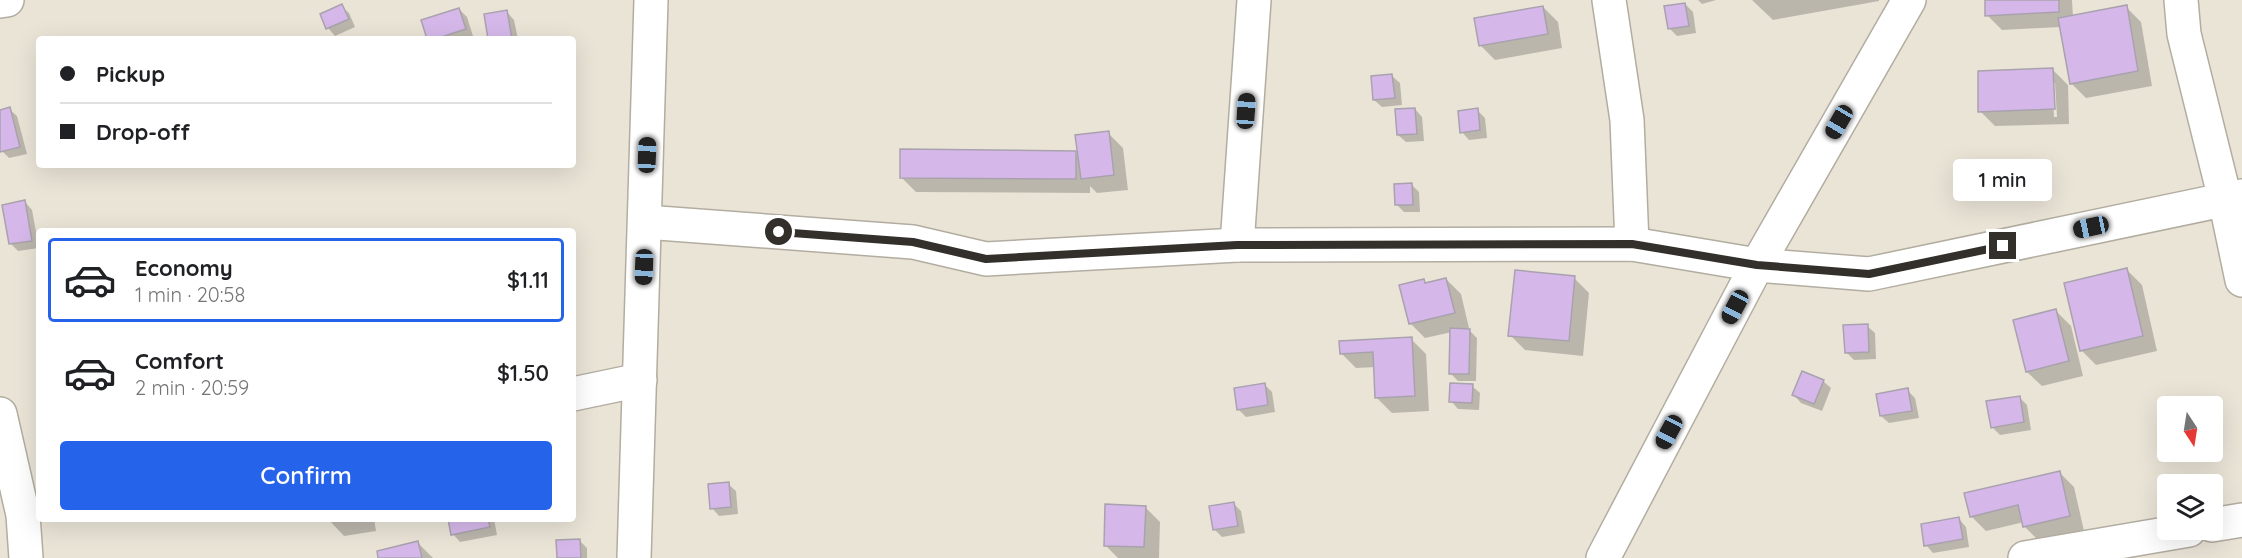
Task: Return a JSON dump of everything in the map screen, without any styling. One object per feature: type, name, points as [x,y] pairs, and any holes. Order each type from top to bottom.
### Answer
[{"type":"street","points":[[0,2],[7,0]]},
{"type":"street","points":[[634,558],[651,0]]},
{"type":"street","points":[[1237,245],[1254,0]]},
{"type":"street","points":[[1610,0],[1627,120],[1632,244]]},
{"type":"street","points":[[1603,558],[1757,265],[1909,0]]},
{"type":"street","points":[[2181,0],[2184,34],[2233,197],[2242,280]]},
{"type":"street","points":[[645,222],[913,242],[986,259],[1237,245],[1632,244],[1757,265],[1869,274],[2233,197]]},
{"type":"street","points":[[576,393],[640,380]]},
{"type":"street","points":[[0,414],[21,515],[26,558]]},
{"type":"street","points":[[2223,523],[2242,520]]},
{"type":"street","points":[[2025,558],[2157,535]]},
{"type":"building","points":[[1985,0],[2059,0],[2059,12],[1985,16]]},
{"type":"building","points":[[1685,3],[1689,26],[1668,29],[1664,6]]},
{"type":"building","points":[[342,4],[349,19],[326,29],[320,14]]},
{"type":"building","points":[[2127,5],[2138,71],[2070,84],[2058,18]]},
{"type":"building","points":[[1543,6],[1548,34],[1479,46],[1474,18]]},
{"type":"building","points":[[459,8],[466,29],[444,36],[426,36],[421,20]]},
{"type":"building","points":[[507,10],[511,36],[488,36],[484,14]]},
{"type":"building","points":[[2053,68],[2055,109],[1978,112],[1978,71]]},
{"type":"building","points":[[1392,74],[1395,98],[1373,100],[1371,76]]},
{"type":"building","points":[[10,107],[20,147],[0,152],[0,110]]},
{"type":"building","points":[[1415,108],[1417,134],[1397,135],[1395,109]]},
{"type":"building","points":[[1478,108],[1480,130],[1460,133],[1458,111]]},
{"type":"building","points":[[1109,131],[1114,175],[1081,179],[1075,135]]},
{"type":"building","points":[[900,149],[1076,151],[1076,179],[900,178]]},
{"type":"building","points":[[1412,183],[1413,205],[1395,205],[1394,184]]},
{"type":"building","points":[[25,200],[32,241],[9,244],[2,205]]},
{"type":"building","points":[[2127,268],[2143,336],[2080,351],[2064,283]]},
{"type":"building","points":[[1515,270],[1575,276],[1569,341],[1508,336]]},
{"type":"building","points":[[1446,278],[1455,313],[1409,324],[1399,285],[1424,279],[1425,283]]},
{"type":"building","points":[[2056,309],[2069,361],[2026,372],[2013,320]]},
{"type":"building","points":[[1868,324],[1869,352],[1845,353],[1843,325]]},
{"type":"building","points":[[1450,328],[1470,329],[1469,374],[1449,374]]},
{"type":"building","points":[[1412,337],[1415,396],[1375,398],[1373,352],[1340,354],[1339,341]]},
{"type":"building","points":[[1802,371],[1824,380],[1814,404],[1792,395]]},
{"type":"building","points":[[1265,383],[1268,405],[1237,410],[1234,388]]},
{"type":"building","points":[[1450,383],[1473,384],[1472,403],[1449,402]]},
{"type":"building","points":[[1908,388],[1912,411],[1880,416],[1876,394]]},
{"type":"building","points":[[2020,396],[2024,422],[1991,428],[1986,401]]},
{"type":"building","points":[[2060,471],[2070,516],[2023,527],[2018,505],[1970,517],[1964,493]]},
{"type":"building","points":[[729,482],[731,507],[710,509],[708,484]]},
{"type":"building","points":[[1234,502],[1238,526],[1213,530],[1209,506]]},
{"type":"building","points":[[1105,504],[1146,506],[1144,547],[1104,546]]},
{"type":"building","points":[[1959,517],[1963,539],[1924,546],[1921,524]]},
{"type":"building","points":[[449,522],[489,522],[490,527],[451,535]]},
{"type":"building","points":[[580,539],[581,558],[557,558],[556,540]]},
{"type":"building","points":[[418,541],[422,558],[378,558],[377,551]]},
{"type":"route","points":[[779,232],[913,242],[986,259],[1237,245],[1632,244],[1757,265],[1869,274],[2003,246]]}]
